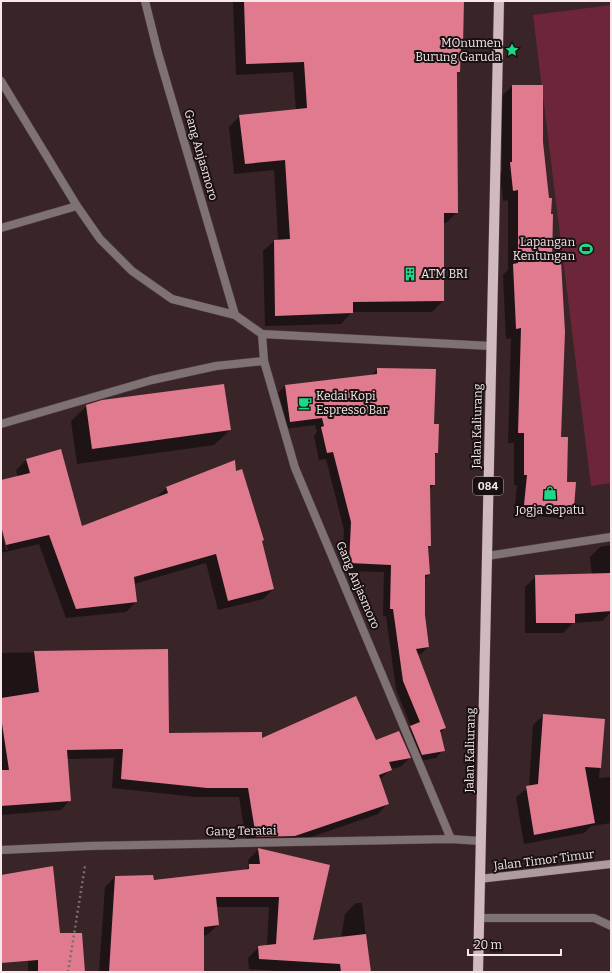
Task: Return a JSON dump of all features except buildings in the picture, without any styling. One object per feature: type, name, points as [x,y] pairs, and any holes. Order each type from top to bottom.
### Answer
[{"type":"main road","name":"Jalan Kaliurang","points":[[478,972],[499,1]]},
{"type":"street","name":"Gang Anjasmoro","points":[[145,1],[158,53],[236,315]]},
{"type":"street","points":[[1,81],[77,206],[100,239],[132,270],[172,299],[236,315],[262,334],[491,346]]},
{"type":"street","points":[[1,228],[77,206]]},
{"type":"street","name":"Gang Anjasmoro","points":[[262,334],[264,361],[295,468],[451,839]]},
{"type":"street","points":[[1,424],[152,380],[216,366],[264,361]]},
{"type":"street","points":[[487,556],[611,537]]},
{"type":"street","name":"Gang Teratai","points":[[1,850],[88,846],[451,839],[480,841]]},
{"type":"street","name":"Jalan Timor Timur","points":[[480,879],[611,864]]},
{"type":"street","points":[[479,918],[594,918],[611,926]]},
{"type":"path","points":[[68,972],[88,846]]},
{"type":"shaded area","name":"Lapangan Kentungan","points":[[611,5],[611,483],[591,486],[533,15]]},
{"type":"place","name":"MOnumen Burung Garuda","points":[[512,50]]},
{"type":"place","name":"Lapangan Kentungan","points":[[586,249]]},
{"type":"place","name":"ATM BRI","points":[[410,274]]},
{"type":"place","name":"Kedai Kopi Espresso Bar","points":[[305,403]]},
{"type":"place","name":"Jogja Sepatu","points":[[550,493]]}]
